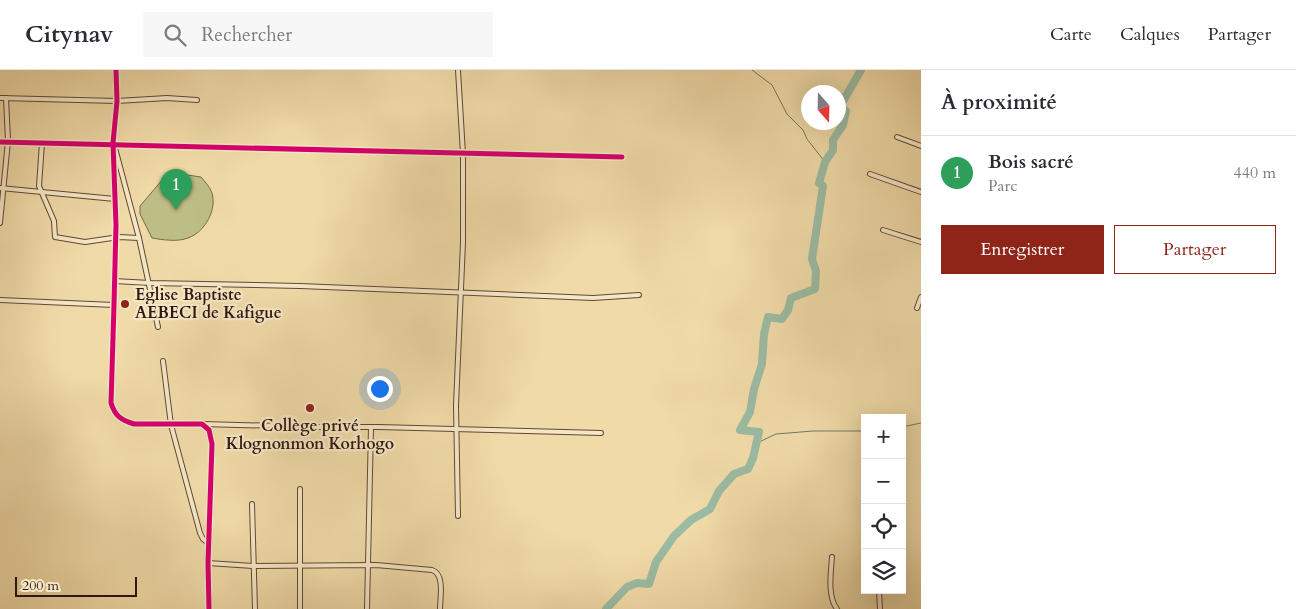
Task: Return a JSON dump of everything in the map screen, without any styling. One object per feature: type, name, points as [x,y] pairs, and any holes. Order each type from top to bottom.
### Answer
[{"type":"street","points":[[116,70],[117,101],[113,144],[115,237],[111,403],[114,414],[124,421],[134,424],[371,427],[601,433]]},
{"type":"street","points":[[458,70],[463,154],[463,242],[456,397],[458,516]]},
{"type":"street","points":[[0,98],[117,101],[167,98],[197,100]]},
{"type":"street","points":[[0,223],[8,142],[6,98]]},
{"type":"street","points":[[897,137],[921,146]]},
{"type":"street","points":[[0,142],[622,157]]},
{"type":"street","points":[[42,144],[39,182],[54,220],[55,237],[86,242],[115,237],[140,238]]},
{"type":"street","points":[[113,144],[140,238],[158,327]]},
{"type":"street","points":[[870,174],[921,192]]},
{"type":"street","points":[[2,188],[115,199]]},
{"type":"street","points":[[883,230],[921,242]]},
{"type":"street","points":[[114,281],[300,286],[593,298],[639,295]]},
{"type":"street","points":[[917,308],[921,297]]},
{"type":"street","points":[[0,300],[114,305]]},
{"type":"street","points":[[162,361],[171,425],[200,533],[208,543]]},
{"type":"street","points":[[202,424],[209,430],[212,444],[208,543],[209,609]]},
{"type":"street","points":[[367,609],[371,427]]},
{"type":"street","points":[[300,489],[300,609]]},
{"type":"street","points":[[252,504],[255,609]]},
{"type":"street","points":[[832,557],[832,596],[837,609]]},
{"type":"street","points":[[208,563],[253,566],[368,566],[436,571],[440,576],[440,609]]},
{"type":"street","points":[[879,594],[880,609]]},
{"type":"green space","points":[[181,174],[201,177],[210,189],[213,206],[208,220],[200,231],[188,238],[166,240],[152,238],[140,214],[140,206],[163,179]]},
{"type":"waterway","points":[[752,70],[772,85],[787,114],[803,130],[807,139],[825,162]]},
{"type":"waterway","points":[[606,609],[627,587],[637,583],[649,584],[656,562],[674,536],[691,520],[710,509],[719,491],[734,474],[748,469],[753,458],[759,432],[740,430],[750,412],[754,389],[762,364],[764,334],[768,317],[782,319],[788,310],[791,298],[815,289],[816,271],[812,259],[823,186],[819,183],[825,162],[833,150],[833,140],[843,125],[846,111],[841,108],[842,103],[861,70]]},
{"type":"waterway","points":[[906,426],[921,423]]},
{"type":"waterway","points":[[757,443],[776,434],[813,431],[861,431]]},
{"type":"cycle path","points":[[116,70],[117,101],[113,143],[116,225],[111,403],[119,417],[134,424],[202,424],[209,430],[212,444],[208,563],[209,609]]},
{"type":"cycle path","points":[[0,142],[622,157]]},
{"type":"place","name":"Bois sacré","points":[[176,210]]},
{"type":"place","name":"Eglise Baptiste AEBECI de Kafigue","points":[[125,304]]},
{"type":"place","name":"Collège privé Klognonmon Korhogo","points":[[310,408]]}]
